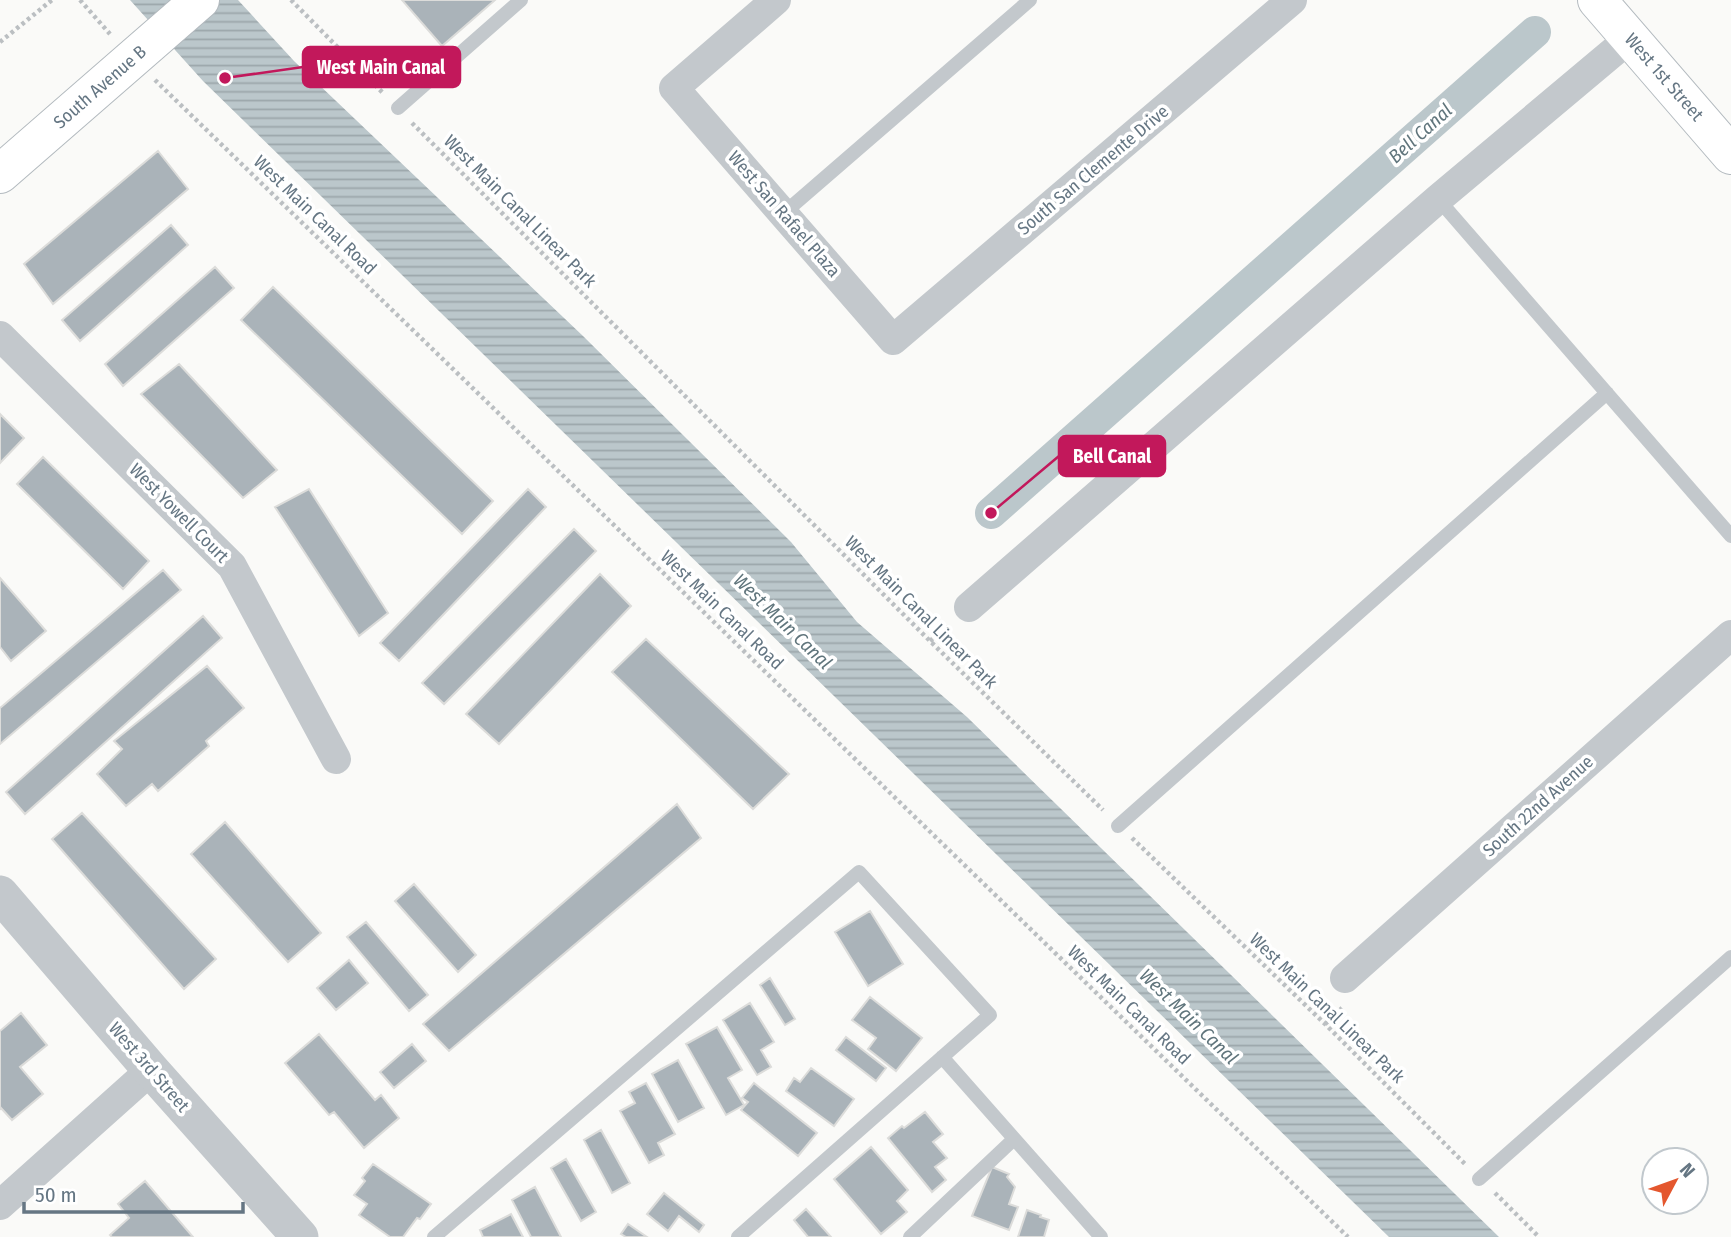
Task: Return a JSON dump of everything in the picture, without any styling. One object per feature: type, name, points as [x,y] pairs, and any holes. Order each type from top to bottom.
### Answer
[{"type":"main road","name":"South Avenue B","points":[[0,174],[200,0]]},
{"type":"main road","name":"West 1st Street","points":[[1597,0],[1731,155]]},
{"type":"street","name":"West San Rafael Plaza","points":[[776,0],[674,88],[893,340]]},
{"type":"street","name":"South San Clemente Drive","points":[[893,340],[1292,0]]},
{"type":"street","points":[[969,607],[1438,199],[1630,38]]},
{"type":"street","name":"West Yowell Court","points":[[0,336],[232,566],[336,759]]},
{"type":"street","name":"South 22nd Avenue","points":[[1345,978],[1731,635]]},
{"type":"street","name":"West 3rd Street","points":[[0,894],[290,1234]]},
{"type":"street","points":[[0,1205],[150,1070]]},
{"type":"lane","points":[[398,108],[521,0]]},
{"type":"lane","points":[[784,213],[1030,0]]},
{"type":"lane","points":[[1438,199],[1731,536]]},
{"type":"lane","points":[[1118,826],[1607,393]]},
{"type":"lane","points":[[434,1237],[859,872],[990,1015],[738,1237]]},
{"type":"lane","points":[[1479,1179],[1731,957]]},
{"type":"lane","points":[[942,1057],[1101,1237]]},
{"type":"lane","points":[[911,1237],[1014,1139]]},
{"type":"path","points":[[0,42],[52,0]]},
{"type":"path","name":"West Main Canal Road","points":[[80,0],[146,48],[1348,1237]]},
{"type":"path","name":"West Main Canal Linear Park","points":[[291,0],[910,622],[1325,1024],[1539,1237]]},
{"type":"water","points":[[130,0],[238,0],[294,61],[583,336],[791,542],[857,622],[967,717],[1499,1237],[1389,1237],[203,81]]},
{"type":"building","points":[[402,0],[495,0],[442,46]]},
{"type":"building","points":[[158,151],[188,189],[53,304],[24,264]]},
{"type":"building","points":[[171,225],[188,245],[80,341],[62,320]]},
{"type":"building","points":[[215,267],[234,288],[123,386],[105,364]]},
{"type":"building","points":[[273,287],[493,501],[462,534],[241,320]]},
{"type":"building","points":[[179,364],[277,470],[243,498],[141,394]]},
{"type":"building","points":[[0,414],[24,438],[0,463]]},
{"type":"building","points":[[43,457],[149,561],[123,589],[17,484]]},
{"type":"building","points":[[309,489],[388,613],[359,636],[275,507]]},
{"type":"building","points":[[528,489],[546,507],[399,661],[380,643]]},
{"type":"building","points":[[574,529],[596,551],[444,704],[422,683]]},
{"type":"building","points":[[163,570],[181,590],[0,744],[0,708]]},
{"type":"building","points":[[600,574],[631,606],[499,744],[466,714]]},
{"type":"building","points":[[0,578],[46,631],[11,661],[0,647]]},
{"type":"building","points":[[203,616],[222,638],[25,814],[6,792]]},
{"type":"building","points":[[646,639],[789,774],[753,809],[612,672]]},
{"type":"building","points":[[207,666],[244,708],[206,741],[209,746],[158,791],[152,784],[126,806],[97,774],[122,749],[114,741]]},
{"type":"building","points":[[677,804],[701,838],[449,1051],[423,1024]]},
{"type":"building","points":[[82,813],[216,959],[184,989],[52,839]]},
{"type":"building","points":[[225,822],[321,933],[288,962],[191,854]]},
{"type":"building","points":[[414,884],[476,955],[458,972],[395,901]]},
{"type":"building","points":[[870,911],[903,964],[868,986],[835,932]]},
{"type":"building","points":[[366,922],[428,995],[409,1011],[347,937]]},
{"type":"building","points":[[349,960],[368,983],[336,1010],[317,988]]},
{"type":"building","points":[[770,978],[795,1019],[785,1025],[760,985]]},
{"type":"building","points":[[870,997],[922,1038],[896,1071],[868,1049],[876,1038],[852,1020]]},
{"type":"building","points":[[750,1003],[774,1042],[761,1050],[771,1067],[757,1075],[723,1020]]},
{"type":"building","points":[[21,1013],[47,1045],[20,1067],[43,1094],[12,1120],[0,1109],[0,1031]]},
{"type":"building","points":[[717,1027],[742,1070],[728,1078],[744,1105],[726,1115],[686,1044]]},
{"type":"building","points":[[319,1034],[375,1100],[381,1095],[399,1118],[364,1148],[334,1112],[329,1115],[285,1063]]},
{"type":"building","points":[[846,1037],[886,1068],[876,1081],[836,1050]]},
{"type":"building","points":[[412,1044],[426,1061],[394,1088],[380,1072]]},
{"type":"building","points":[[678,1060],[704,1108],[678,1122],[652,1074]]},
{"type":"building","points":[[811,1068],[854,1099],[834,1126],[786,1091],[794,1078],[800,1082]]},
{"type":"building","points":[[646,1083],[675,1134],[658,1143],[664,1155],[649,1163],[620,1111],[635,1103],[629,1092]]},
{"type":"building","points":[[754,1083],[817,1133],[798,1156],[741,1110],[748,1102],[742,1098]]},
{"type":"building","points":[[925,1112],[943,1134],[933,1142],[947,1158],[935,1167],[946,1180],[932,1192],[888,1138]]},
{"type":"building","points":[[601,1130],[630,1183],[612,1193],[584,1140]]},
{"type":"building","points":[[871,1147],[908,1190],[897,1201],[907,1212],[881,1234],[834,1179]]},
{"type":"building","points":[[566,1159],[596,1212],[581,1221],[551,1168]]},
{"type":"building","points":[[373,1164],[431,1204],[403,1237],[390,1237],[359,1215],[367,1204],[354,1195]]},
{"type":"building","points":[[992,1167],[1009,1174],[1007,1177],[1015,1187],[1009,1204],[1018,1207],[1009,1230],[972,1216]]},
{"type":"building","points":[[145,1181],[193,1237],[110,1235],[129,1218],[118,1204]]},
{"type":"building","points":[[535,1187],[561,1237],[531,1237],[512,1200]]},
{"type":"building","points":[[664,1193],[704,1225],[699,1232],[679,1216],[668,1231],[647,1214]]},
{"type":"building","points":[[806,1209],[831,1237],[808,1237],[794,1220]]},
{"type":"building","points":[[1027,1210],[1049,1220],[1044,1237],[1018,1237]]},
{"type":"building","points":[[511,1214],[523,1237],[483,1237],[480,1230]]},
{"type":"building","points":[[628,1224],[647,1237],[626,1237],[621,1234]]},
{"type":"waterway","name":"Bell Canal","points":[[991,513],[1535,32]]},
{"type":"place","name":"West Main Canal","points":[[225,78]]},
{"type":"place","name":"Bell Canal","points":[[991,513]]}]
